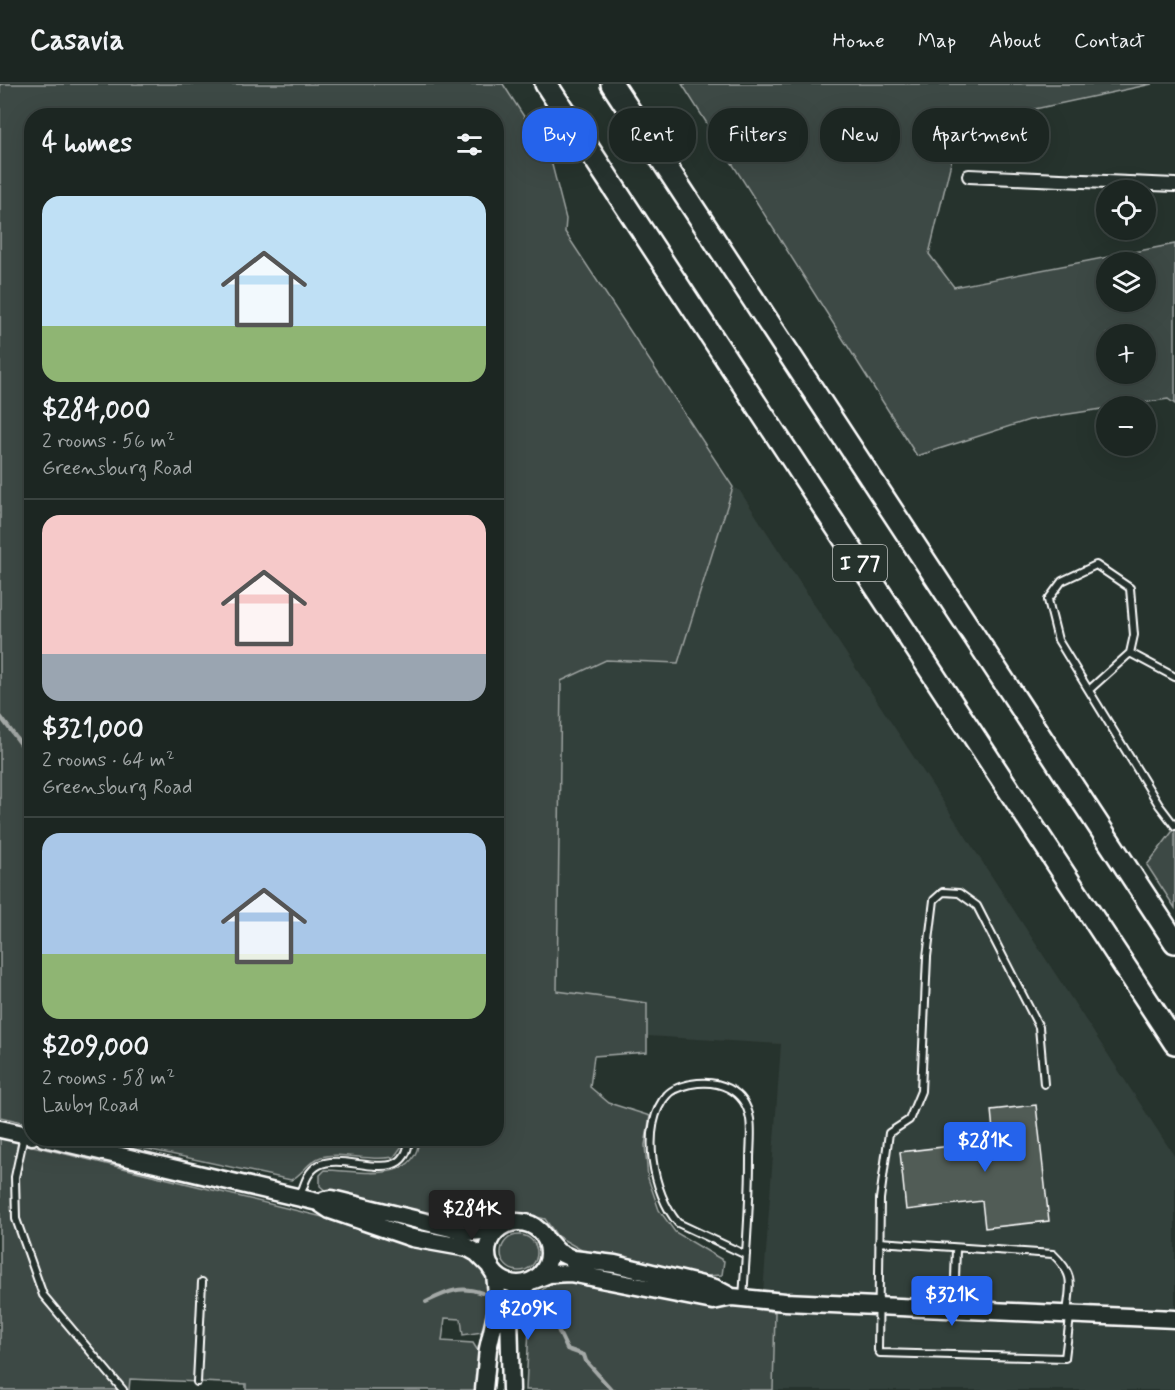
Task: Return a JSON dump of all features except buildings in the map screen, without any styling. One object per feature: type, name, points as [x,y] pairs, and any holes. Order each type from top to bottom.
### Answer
[{"type":"highway","name":"I 77","points":[[546,84],[1175,1043]]},
{"type":"highway","name":"I 77","points":[[612,84],[1175,942]]},
{"type":"main road","points":[[0,1129],[24,1134]]},
{"type":"main road","points":[[79,1146],[300,1197],[318,1202],[330,1210],[412,1238],[468,1248],[477,1253],[509,1283],[530,1282],[549,1274],[564,1273],[713,1301],[738,1298],[878,1307],[1175,1319]]},
{"type":"main road","points":[[318,1202],[332,1199],[467,1232],[484,1231],[514,1222],[529,1223],[540,1230],[558,1252],[573,1259],[615,1264],[715,1288],[738,1298]]},
{"type":"main road","points":[[484,1390],[488,1349],[498,1305],[488,1245],[494,1232],[501,1226]]},
{"type":"main road","points":[[511,1390],[510,1310],[517,1293],[541,1275],[548,1264],[550,1250],[547,1240]]},
{"type":"street","points":[[969,176],[1175,185]]},
{"type":"lane","points":[[1089,690],[1130,653],[1134,635],[1130,588],[1096,565],[1062,581],[1048,600],[1058,640],[1159,805],[1175,826]]},
{"type":"lane","points":[[1130,653],[1175,678]]},
{"type":"lane","points":[[879,1242],[1053,1254],[1067,1269],[1070,1279],[1065,1358],[880,1353],[878,1350],[878,1307],[879,1242],[880,1199],[889,1133],[909,1120],[921,1091],[927,957],[934,900],[943,892],[959,893],[977,906],[1039,1027],[1044,1084]]},
{"type":"lane","points":[[738,1298],[746,1255],[750,1119],[745,1104],[737,1093],[720,1083],[702,1082],[682,1086],[668,1093],[657,1108],[651,1146],[653,1167],[670,1214],[678,1223],[746,1255]]},
{"type":"lane","points":[[25,1146],[15,1177],[16,1219],[43,1295],[123,1390]]},
{"type":"lane","points":[[300,1197],[305,1179],[317,1166],[329,1162],[384,1167],[398,1163],[407,1153],[408,1146]]},
{"type":"lane","points":[[954,1310],[956,1249]]},
{"type":"lane","points":[[197,1382],[202,1282]]},
{"type":"shaded area","points":[[0,84],[503,84],[522,114],[522,162],[551,162],[566,219],[565,232],[733,487],[678,663],[606,660],[561,681],[557,991],[647,1003],[647,1052],[594,1056],[590,1087],[609,1103],[650,1116],[645,1145],[648,1178],[659,1210],[675,1232],[724,1261],[722,1275],[688,1277],[583,1251],[557,1236],[545,1219],[515,1212],[487,1222],[461,1224],[328,1193],[320,1186],[320,1175],[325,1170],[368,1173],[397,1169],[408,1164],[417,1146],[504,1146],[504,108],[24,108],[24,1122],[0,1117]]},
{"type":"shaded area","points":[[682,84],[1152,84],[1040,108],[912,108],[912,162],[951,162],[929,254],[954,287],[1096,259],[1096,312],[1156,312],[1156,252],[1134,252],[1175,244],[1175,404],[1168,399],[1156,401],[1156,396],[1096,396],[1096,410],[1029,420],[917,456],[731,162],[808,162],[808,108],[708,108],[708,125]]},
{"type":"shaded area","points":[[733,487],[740,491],[1175,1157],[1175,1309],[763,1293],[781,1044],[647,1036],[647,1003],[557,991],[561,681],[606,660],[678,663]]},
{"type":"shaded area","points":[[1175,828],[1175,908],[1147,865]]},
{"type":"shaded area","points":[[0,1138],[24,1144],[24,1146],[33,1146],[466,1252],[482,1268],[489,1283],[491,1322],[482,1332],[463,1335],[461,1319],[445,1318],[442,1341],[473,1343],[483,1359],[478,1390],[246,1390],[246,1384],[130,1379],[129,1390],[0,1390]]},
{"type":"shaded area","points":[[133,1146],[402,1146],[394,1157],[329,1155],[321,1157],[291,1180]]},
{"type":"shaded area","points":[[519,1235],[531,1241],[537,1253],[531,1265],[519,1271],[507,1265],[501,1253],[507,1241]]},
{"type":"shaded area","points":[[570,1282],[775,1312],[773,1390],[526,1390],[530,1306],[548,1285]]},
{"type":"shaded area","points":[[775,1312],[1175,1330],[1175,1390],[773,1390]]},
{"type":"waterway","points":[[0,716],[24,748]]},
{"type":"waterway","points":[[426,1302],[460,1290],[482,1293]]},
{"type":"waterway","points":[[532,1309],[557,1320],[558,1330],[567,1349],[584,1355],[586,1361],[612,1390]]}]
